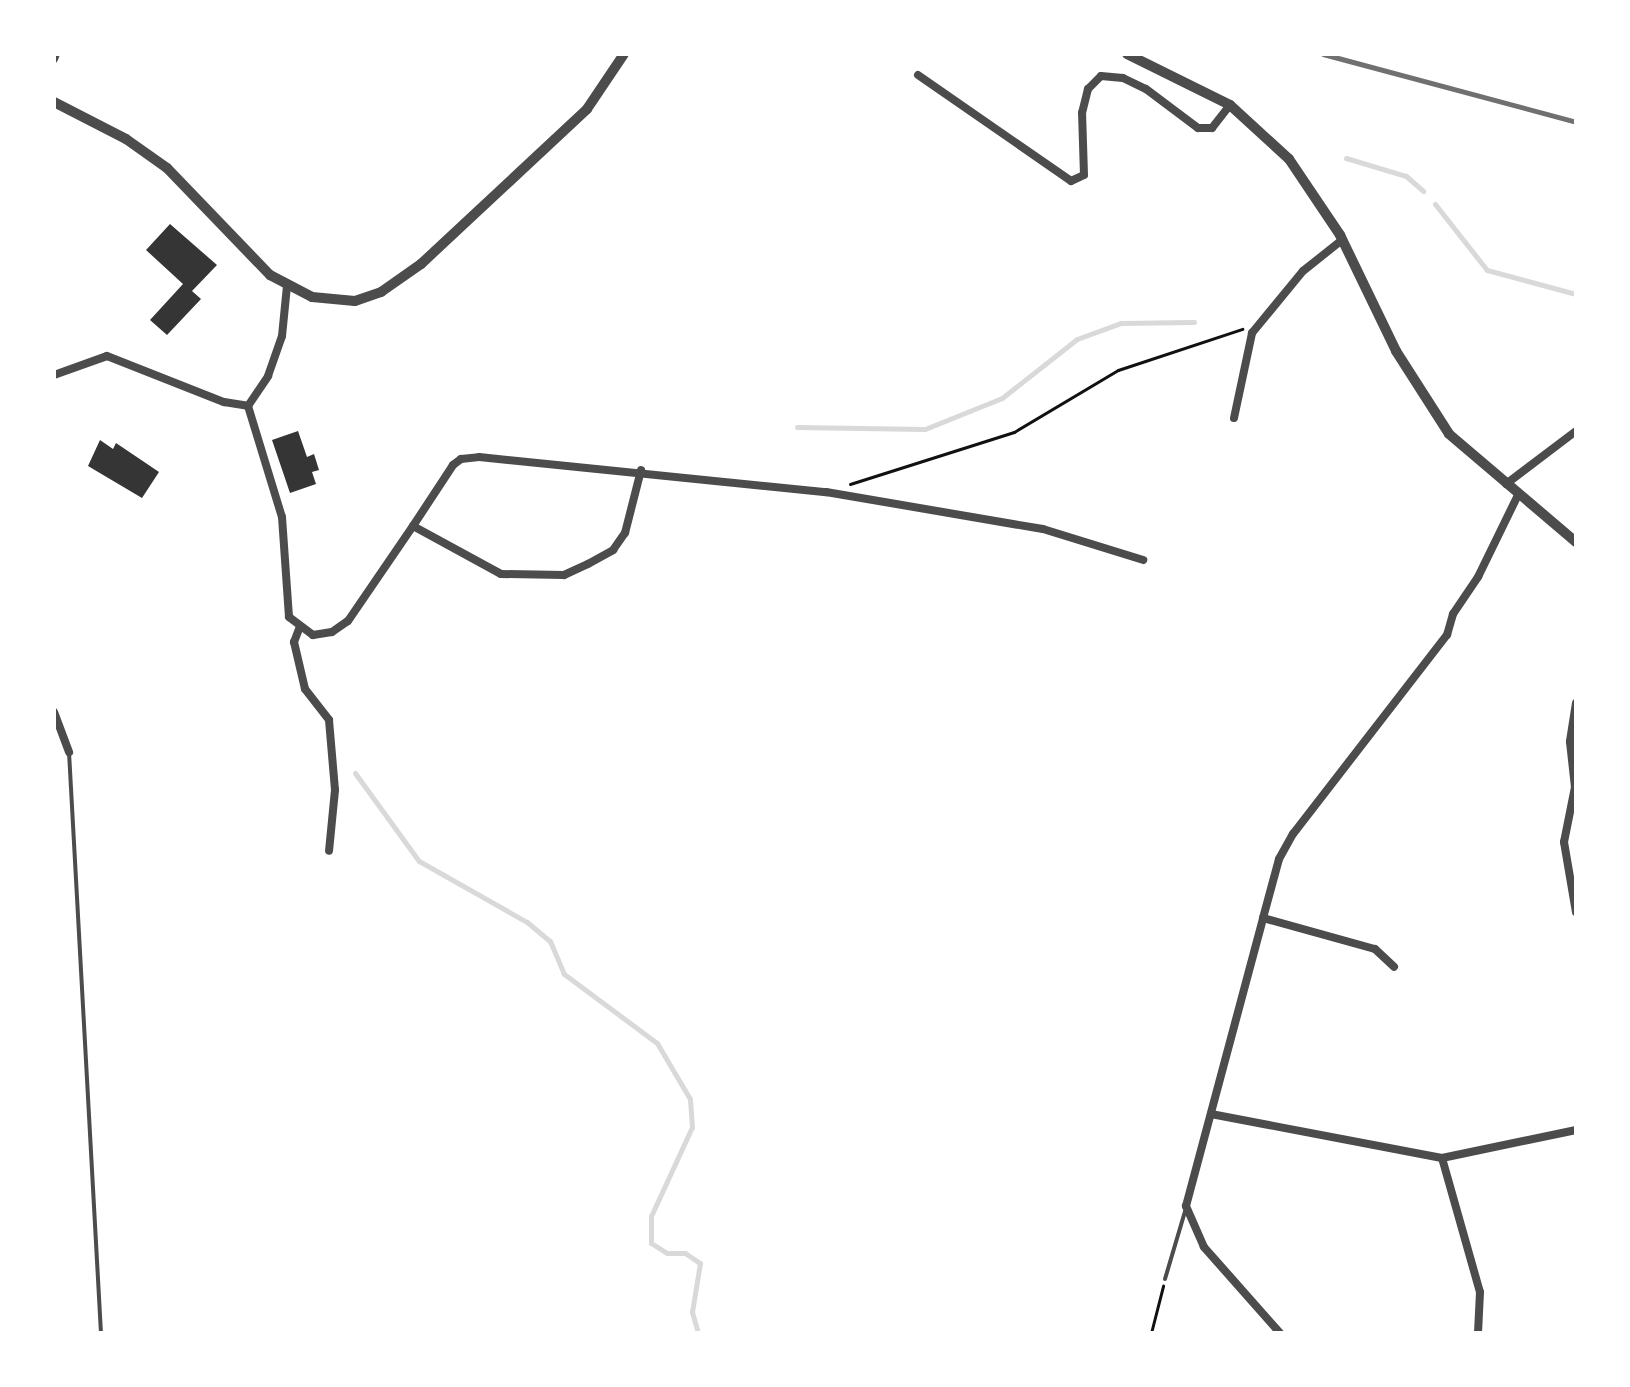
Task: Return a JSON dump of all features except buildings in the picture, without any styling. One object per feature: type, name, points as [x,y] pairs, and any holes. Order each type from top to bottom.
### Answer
[{"type":"street","points":[[54,102],[126,139],[167,168],[252,260],[287,286],[312,297],[355,301],[395,283],[587,109],[624,54]]},
{"type":"street","points":[[1127,54],[1230,105],[1289,159],[1342,240],[1429,407],[1449,434],[1576,542]]},
{"type":"street","points":[[918,75],[1071,181],[1084,175],[1082,113],[1088,89],[1101,76],[1123,78],[1146,89],[1198,128],[1212,128],[1230,105]]},
{"type":"street","points":[[1234,418],[1240,369],[1261,322],[1303,271],[1342,240]]},
{"type":"street","points":[[248,406],[268,376],[282,336],[287,286]]},
{"type":"street","points":[[54,375],[107,356],[224,402],[248,406]]},
{"type":"street","points":[[248,406],[282,517],[289,617],[299,629],[313,635],[332,632],[348,621],[441,480],[461,459],[641,470],[826,492],[1043,529],[1143,560]]},
{"type":"street","points":[[1506,484],[1576,431]]},
{"type":"street","points":[[413,526],[501,574],[564,575],[613,550],[625,533],[641,470]]},
{"type":"street","points":[[1280,1333],[1204,1247],[1186,1206],[1279,859],[1293,834],[1447,635],[1453,614],[1478,577],[1518,495]]},
{"type":"street","points":[[299,629],[294,642],[305,689],[329,720],[335,790],[329,851]]},
{"type":"street","points":[[1576,703],[1570,742],[1575,787],[1564,842],[1576,912]]},
{"type":"street","points":[[54,712],[69,752]]},
{"type":"street","points":[[1263,918],[1375,949],[1394,967]]},
{"type":"street","points":[[1211,1114],[1442,1158],[1576,1130]]},
{"type":"street","points":[[1442,1158],[1480,1292],[1478,1333]]},
{"type":"lane","points":[[69,752],[101,1333]]},
{"type":"lane","points":[[1165,1279],[1186,1206]]},
{"type":"path","points":[[826,492],[1014,432],[1118,370],[1261,322]]},
{"type":"path","points":[[1151,1333],[1165,1279]]},
{"type":"waterway","points":[[1346,158],[1406,176],[1423,191]]},
{"type":"waterway","points":[[1435,204],[1487,270],[1576,294]]},
{"type":"waterway","points":[[797,427],[925,429],[1002,398],[1077,339],[1121,323],[1194,322]]},
{"type":"waterway","points":[[355,773],[419,861],[527,922],[550,941],[564,974],[657,1043],[690,1099],[692,1127],[651,1216],[651,1243],[667,1253],[685,1253],[700,1263],[692,1312],[698,1333]]},
{"type":"railway","points":[[1323,54],[1576,122]]}]
